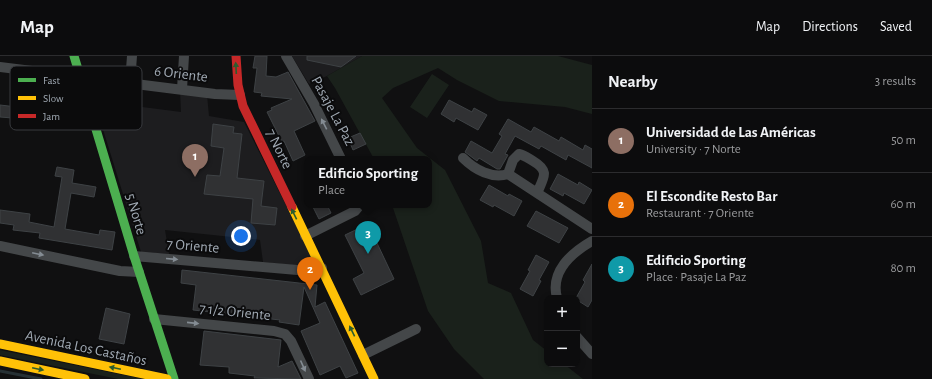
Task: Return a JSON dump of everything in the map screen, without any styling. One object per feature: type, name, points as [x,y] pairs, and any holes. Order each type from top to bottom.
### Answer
[{"type":"street","name":"5 Norte","points":[[74,56],[77,66]]},
{"type":"street","points":[[131,66],[132,56]]},
{"type":"street","points":[[182,89],[184,56]]},
{"type":"street","name":"7 Norte","points":[[236,56],[237,78],[240,95],[246,113],[322,268],[374,379]]},
{"type":"street","name":"Pasaje La Paz","points":[[286,56],[314,104],[340,156]]},
{"type":"street","name":"6 Oriente","points":[[0,68],[10,69]]},
{"type":"street","name":"6 Oriente","points":[[142,84],[215,94],[240,95]]},
{"type":"street","name":"5 Norte","points":[[96,130],[139,272],[174,379]]},
{"type":"street","points":[[508,174],[513,160],[519,154],[537,163],[543,168],[545,174],[537,193]]},
{"type":"street","points":[[463,158],[489,175],[500,176],[508,174],[592,229]]},
{"type":"street","points":[[305,236],[357,208]]},
{"type":"street","points":[[557,295],[557,278],[562,267],[571,255],[592,240]]},
{"type":"street","points":[[0,246],[120,272],[139,272]]},
{"type":"street","name":"7 Oriente","points":[[134,256],[309,271],[322,268]]},
{"type":"street","name":"7 1/2 Oriente","points":[[154,319],[274,331],[285,334],[291,342],[309,379]]},
{"type":"street","points":[[363,355],[416,329]]},
{"type":"street","points":[[580,341],[592,354]]},
{"type":"street","name":"Avenida Los Castaños","points":[[0,344],[167,379]]},
{"type":"street","name":"Avenida Los Castaños","points":[[0,361],[85,379]]},
{"type":"shaded area","points":[[292,56],[362,56],[327,76],[309,84]]},
{"type":"shaded area","points":[[362,56],[558,56],[592,65],[592,114],[565,107],[499,101],[457,80],[438,68],[393,88],[382,98],[417,148],[427,156],[372,156],[327,76]]},
{"type":"shaded area","points":[[432,74],[449,85],[427,118],[410,107]]},
{"type":"shaded area","points":[[180,90],[207,95],[209,116],[244,122],[316,265],[308,267],[263,262],[260,240],[165,230],[169,254],[141,252],[103,130],[142,130],[142,107],[181,112]]},
{"type":"shaded area","points":[[432,160],[445,170],[481,241],[488,283],[511,293],[533,340],[544,349],[544,367],[568,367],[583,379],[484,379],[454,349],[428,311],[393,208],[432,208]]},
{"type":"shaded area","points":[[0,350],[143,379],[118,379],[0,355]]},
{"type":"building","points":[[255,56],[267,56],[266,76],[276,77],[288,72],[315,121],[294,131],[305,155],[293,161],[284,141],[282,142],[267,112],[272,110],[271,108],[292,99],[261,96],[262,93],[254,92],[257,68],[253,68]]},
{"type":"building","points":[[307,56],[356,56],[341,67],[307,60]]},
{"type":"building","points":[[449,100],[472,112],[474,108],[487,115],[478,130],[456,118],[454,122],[441,114]]},
{"type":"building","points":[[0,105],[10,106],[10,118],[0,117]]},
{"type":"building","points":[[508,119],[531,132],[534,127],[559,141],[561,137],[583,150],[585,145],[592,149],[592,168],[568,155],[566,160],[541,146],[539,149],[515,136],[505,154],[508,155],[500,169],[497,169],[479,158],[477,161],[465,152],[471,141],[492,153],[502,136],[499,134]]},
{"type":"building","points":[[213,124],[234,127],[233,133],[242,134],[237,178],[264,181],[261,206],[277,208],[275,225],[251,223],[253,199],[204,194],[207,175],[220,176],[224,148],[211,146]]},
{"type":"building","points":[[360,133],[366,144],[353,150],[348,138]]},
{"type":"building","points":[[57,167],[74,170],[72,183],[96,187],[94,197],[71,193],[65,229],[99,235],[100,230],[115,232],[112,250],[39,238],[40,233],[13,230],[14,225],[0,223],[0,210],[30,214],[29,222],[54,227],[62,177],[55,176]]},
{"type":"building","points":[[558,174],[578,185],[579,182],[592,190],[584,204],[564,193],[563,196],[550,189]]},
{"type":"building","points":[[489,185],[508,196],[509,194],[522,201],[514,216],[494,205],[493,207],[480,200]]},
{"type":"building","points":[[314,208],[328,208],[331,213],[319,219]]},
{"type":"building","points":[[536,211],[568,228],[559,243],[527,226]]},
{"type":"building","points":[[368,224],[394,279],[361,295],[353,279],[364,273],[345,235]]},
{"type":"building","points":[[536,255],[549,262],[539,280],[541,281],[533,296],[520,289],[530,271],[528,270]]},
{"type":"building","points":[[592,264],[592,300],[588,307],[580,302],[580,295],[578,295],[585,282],[583,280]]},
{"type":"building","points":[[182,270],[317,285],[315,307],[325,302],[358,373],[346,378],[340,366],[320,375],[301,331],[320,323],[304,287],[299,325],[279,322],[280,320],[193,310],[196,285],[181,283]]},
{"type":"building","points":[[106,308],[130,314],[124,344],[99,339]]},
{"type":"building","points":[[204,331],[281,340],[278,367],[292,361],[301,379],[254,378],[255,376],[229,373],[229,367],[200,365]]},
{"type":"waterway","points":[[0,371],[41,379]]},
{"type":"traffic: fast","points":[[74,56],[77,66]]},
{"type":"traffic: fast","points":[[96,130],[134,256],[174,379]]},
{"type":"traffic: slow","points":[[292,207],[374,379]]},
{"type":"traffic: slow","points":[[0,344],[167,379]]},
{"type":"traffic: slow","points":[[0,361],[85,379]]},
{"type":"traffic: jam","points":[[236,56],[238,85],[243,106],[292,207]]},
{"type":"place","name":"Universidad de Las Américas","points":[[195,177]]},
{"type":"place","name":"Edificio Sporting","points":[[368,254]]},
{"type":"place","name":"El Escondite Resto Bar","points":[[310,290]]}]
